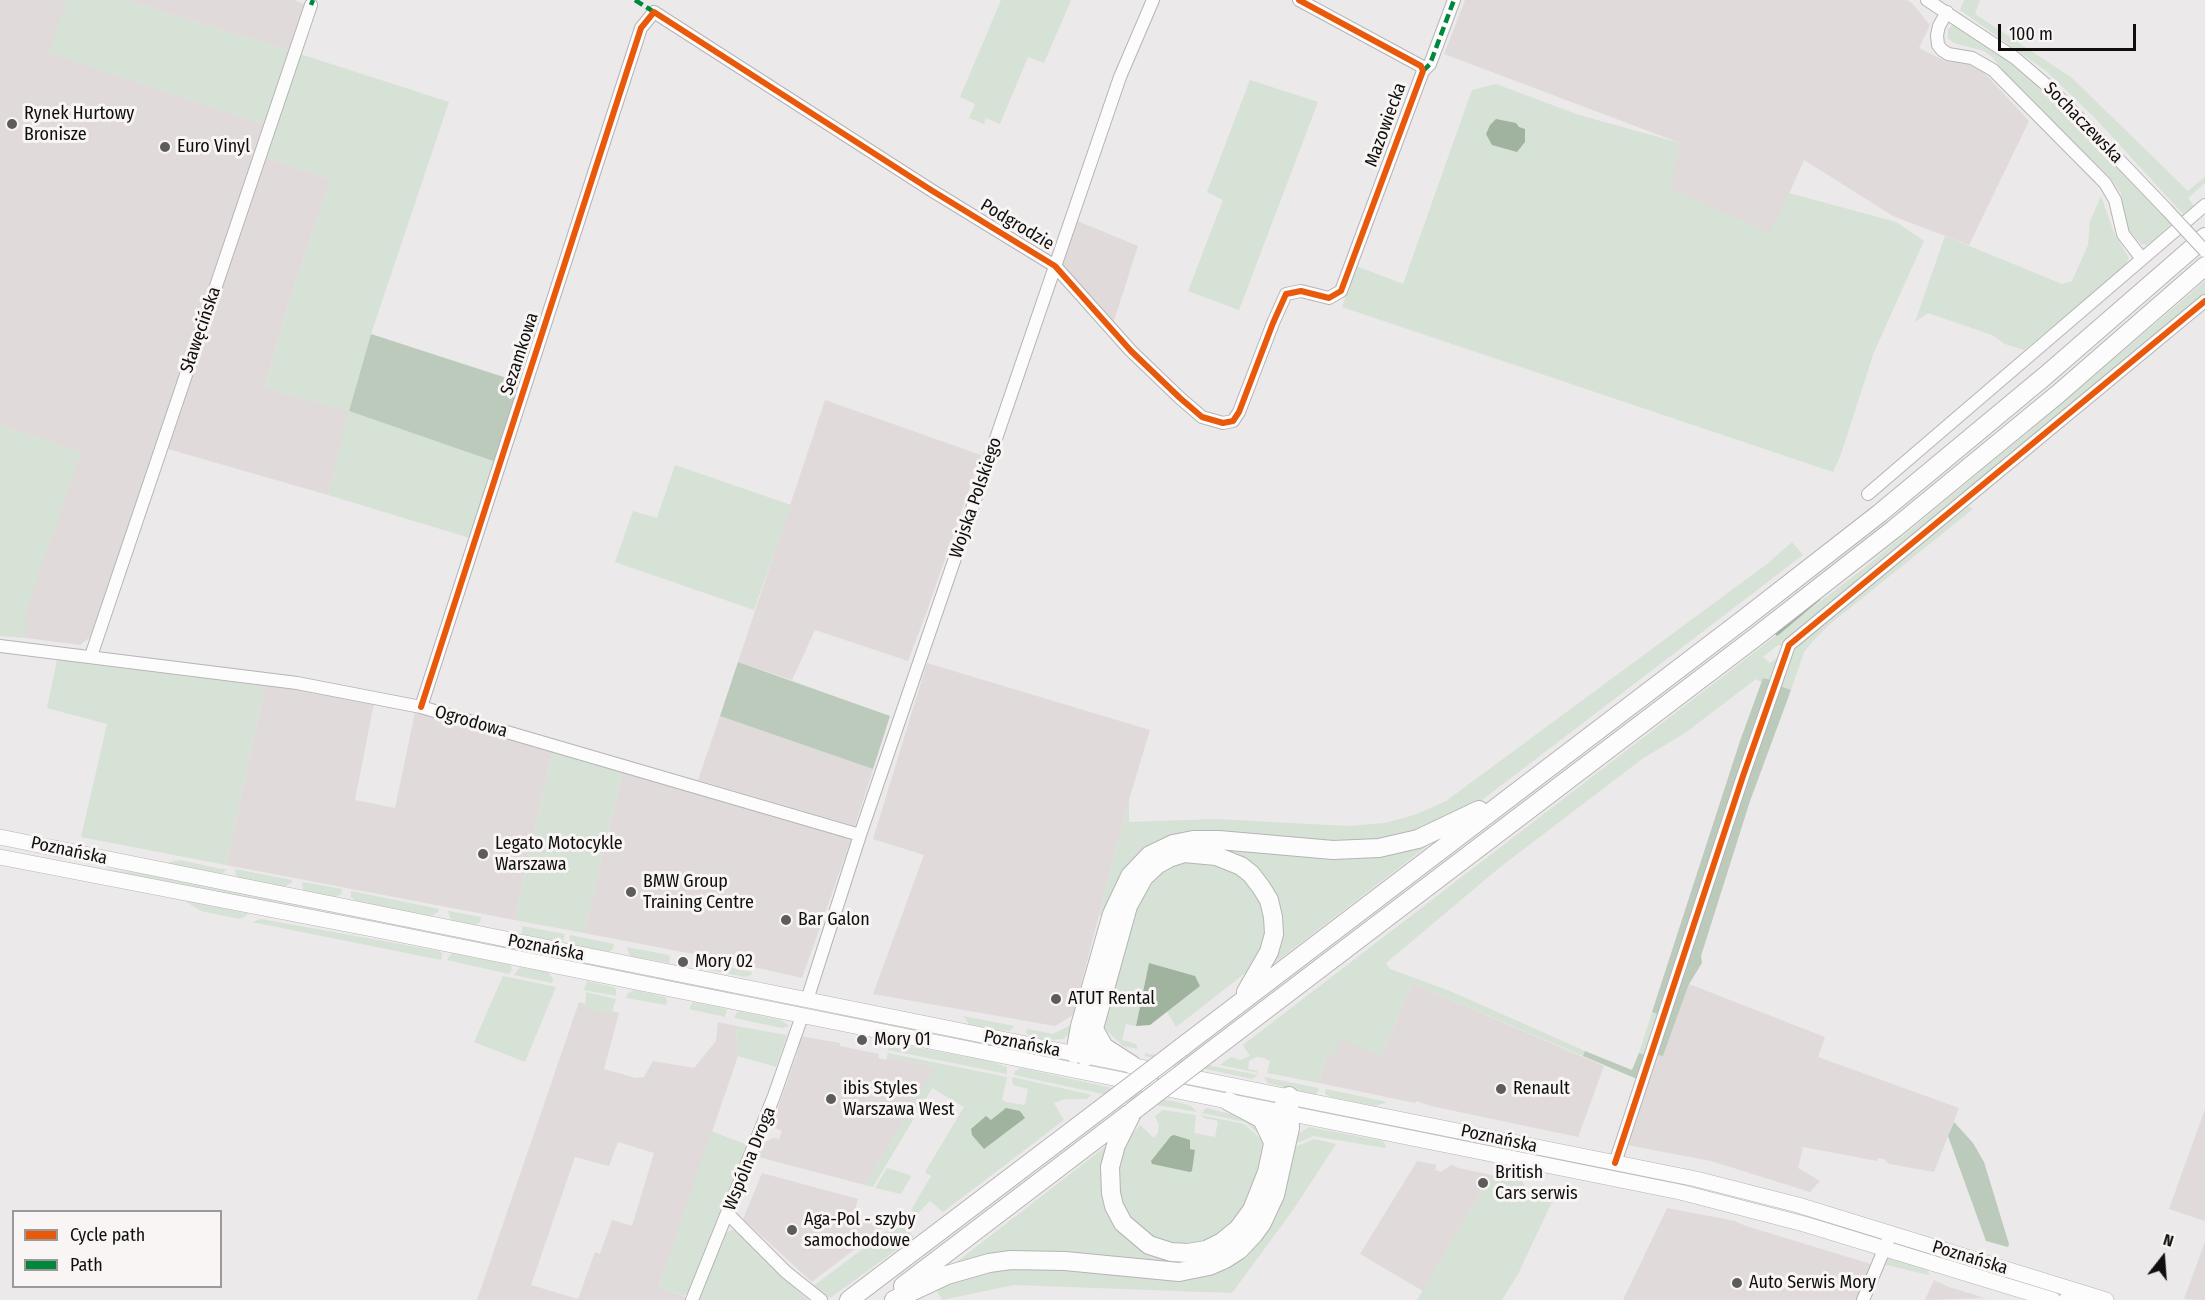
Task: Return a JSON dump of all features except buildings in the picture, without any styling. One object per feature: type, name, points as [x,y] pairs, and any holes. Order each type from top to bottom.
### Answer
[{"type":"highway","points":[[849,1300],[1880,513],[2045,376],[2205,237]]},
{"type":"highway","points":[[885,1300],[1894,529],[2058,394],[2205,266]]},
{"type":"highway","points":[[1080,1061],[1080,1026],[1112,914],[1130,876],[1150,855],[1173,844],[1193,840],[1219,840],[1333,850],[1379,848],[1435,832],[1523,787]]},
{"type":"highway","points":[[1080,1061],[1094,1029],[1124,918],[1133,894],[1144,877],[1158,864],[1184,853],[1201,853],[1231,860],[1251,874],[1269,900],[1274,934],[1269,952],[1238,1004]]},
{"type":"highway","points":[[1094,1029],[1104,1047],[1132,1065]]},
{"type":"highway","points":[[1228,1101],[1262,1119],[1273,1142]]},
{"type":"highway","points":[[1133,1111],[1116,1145],[1110,1167],[1110,1187],[1114,1206],[1123,1223],[1149,1245],[1171,1252],[1188,1253],[1206,1250],[1222,1242],[1238,1229],[1252,1210],[1261,1192],[1273,1142],[1287,1107]]},
{"type":"highway","points":[[894,1300],[918,1287],[956,1272],[1011,1260],[1065,1261],[1179,1272],[1209,1266],[1226,1259],[1239,1250],[1254,1234],[1269,1210],[1279,1179],[1290,1128],[1287,1107]]},
{"type":"main road","name":"Poznańska","points":[[0,837],[807,1000],[1080,1061],[1228,1101],[1287,1107],[1615,1163],[1751,1192],[1891,1233],[2034,1286]]},
{"type":"main road","name":"Poznańska","points":[[0,857],[802,1016],[1080,1061],[1132,1065],[1287,1107],[1680,1192],[1804,1224],[1886,1249],[2034,1286]]},
{"type":"main road","points":[[2034,1286],[2072,1297],[2106,1300]]},
{"type":"main road","points":[[2034,1286],[2053,1300]]},
{"type":"street","name":"Wojska Polskiego","points":[[807,1000],[860,835],[1119,77],[1153,0]]},
{"type":"street","name":"Mazowiecka","points":[[1299,0],[1421,66],[1423,71],[1341,291]]},
{"type":"street","points":[[1423,71],[1430,64],[1454,0]]},
{"type":"street","name":"Sochaczewska","points":[[1927,0],[2015,58],[2051,89],[2205,251]]},
{"type":"street","name":"Sławęcińska","points":[[91,656],[311,5]]},
{"type":"street","name":"Podgrodzie","points":[[654,12],[1055,266],[1131,351],[1202,417],[1223,423],[1233,421],[1239,412],[1286,294],[1301,291],[1329,298],[1341,291]]},
{"type":"street","name":"Sezamkowa","points":[[421,708],[641,28],[654,12]]},
{"type":"street","name":"Sochaczewska","points":[[1947,12],[1939,26],[1938,45],[1948,54],[1972,58],[1993,70],[2105,183],[2115,200],[2123,234],[2142,259]]},
{"type":"street","points":[[1868,494],[2205,205]]},
{"type":"street","points":[[1615,1163],[1743,776],[1789,645],[2205,301]]},
{"type":"street","name":"Ogrodowa","points":[[0,646],[297,683],[421,708],[860,835]]},
{"type":"street","name":"Wspólna Droga","points":[[692,1300],[774,1096],[802,1016]]},
{"type":"street","points":[[728,1214],[786,1272],[821,1300]]},
{"type":"street","points":[[1863,1300],[1891,1233]]},
{"type":"shaded area","points":[[0,0],[72,0],[50,53],[264,124],[93,635],[80,645],[26,638],[26,610],[80,452],[0,425]]},
{"type":"shaded area","points":[[67,0],[124,0],[290,51],[264,124],[49,53]]},
{"type":"shaded area","points":[[124,0],[294,0],[304,4],[290,51]]},
{"type":"shaded area","points":[[1001,0],[1071,0],[1044,63],[1028,57],[1000,124],[986,118],[984,124],[969,118],[975,104],[960,97]]},
{"type":"shaded area","points":[[1465,0],[1907,0],[1930,25],[1919,48],[1945,61],[1978,66],[2029,121],[1969,245],[1893,216],[1804,160],[1771,234],[1668,188],[1680,143],[1444,54]]},
{"type":"shaded area","points":[[1964,0],[1980,0],[1975,14],[2072,78],[2188,191],[2205,177],[2205,183],[2188,198],[2194,206],[2183,214],[2094,117],[2045,70],[1960,10]]},
{"type":"shaded area","points":[[1954,24],[2027,73],[2171,224],[2146,245],[2141,244],[2127,228],[2121,193],[2109,176],[2018,88],[1992,57],[1984,51],[1954,43],[1948,38],[1948,29]]},
{"type":"shaded area","points":[[300,54],[449,102],[371,334],[349,411],[496,462],[470,538],[328,495],[348,411],[265,387],[288,305],[331,179],[264,157]]},
{"type":"shaded area","points":[[1250,80],[1318,102],[1239,310],[1188,291],[1223,200],[1207,192]]},
{"type":"shaded area","points":[[1496,84],[1579,115],[1680,143],[1669,188],[1770,233],[1789,193],[1896,222],[1924,241],[1874,352],[1833,472],[1342,307],[1356,266],[1403,284],[1472,90]]},
{"type":"shaded area","points":[[1496,119],[1516,123],[1525,129],[1525,142],[1517,152],[1492,145],[1486,134]]},
{"type":"shaded area","points":[[264,157],[331,179],[288,305],[265,387],[349,411],[328,495],[168,449]]},
{"type":"shaded area","points":[[2101,196],[2114,233],[2129,258],[2124,267],[2024,350],[2005,344],[1992,335],[1928,313],[1915,322],[1945,236],[2062,284],[2072,281],[2088,245],[2090,221]]},
{"type":"shaded area","points":[[1075,220],[1138,246],[1112,327],[1059,267]]},
{"type":"shaded area","points":[[2205,281],[2205,294],[1787,639],[1783,646],[1778,645],[1763,657],[1770,663],[1778,657],[1771,680],[1764,678],[1761,682],[1756,679],[1685,733],[1642,759],[1499,868],[1386,963],[1390,969],[1450,991],[1585,1051],[1583,1056],[1412,983],[1382,1055],[1341,1040],[1334,1056],[1327,1053],[1319,1083],[1267,1073],[1270,1061],[1264,1058],[1256,1057],[1249,1061],[1248,1069],[1258,1073],[1220,1065],[1231,1057],[1240,1060],[1250,1056],[1243,1045],[1864,568]]},
{"type":"shaded area","points":[[371,334],[522,383],[496,462],[349,411]]},
{"type":"shaded area","points":[[825,400],[981,455],[908,661],[815,630],[792,680],[738,662]]},
{"type":"shaded area","points":[[0,425],[81,452],[27,610],[26,638],[0,636]]},
{"type":"shaded area","points":[[675,465],[791,505],[754,610],[615,562],[633,511],[657,518]]},
{"type":"shaded area","points":[[1968,506],[1973,509],[1830,624],[1814,640],[1804,652],[1791,690],[1778,685],[1791,655],[1808,634]]},
{"type":"shaded area","points":[[1792,542],[1803,555],[1469,810],[1420,833],[1345,844],[1206,832],[1129,865],[1113,890],[1103,916],[1099,915],[1129,800],[1129,822],[1216,819],[1348,826],[1385,823],[1417,814],[1446,801],[1767,564]]},
{"type":"shaded area","points":[[57,660],[265,686],[226,865],[81,837],[107,724],[47,708]]},
{"type":"shaded area","points":[[738,662],[890,716],[873,769],[720,716]]},
{"type":"shaded area","points":[[927,663],[1150,730],[1129,800],[1073,1015],[1055,1026],[873,994],[924,855],[873,839]]},
{"type":"shaded area","points":[[1763,678],[1771,680],[1660,1015],[1652,1012],[1740,741]]},
{"type":"shaded area","points":[[1778,685],[1791,690],[1750,801],[1701,956],[1702,963],[1689,984],[1663,1056],[1658,1055],[1655,1052]]},
{"type":"shaded area","points":[[265,686],[306,689],[374,703],[355,800],[395,808],[415,712],[553,748],[515,920],[226,865]]},
{"type":"shaded area","points":[[720,716],[873,769],[855,826],[698,780]]},
{"type":"shaded area","points":[[553,748],[623,769],[584,933],[515,920]]},
{"type":"shaded area","points":[[623,769],[852,837],[802,978],[584,933]]},
{"type":"shaded area","points":[[1439,837],[1268,968],[1277,909],[1211,847]]},
{"type":"shaded area","points":[[180,860],[227,869],[222,874],[167,863]]},
{"type":"shaded area","points":[[1177,861],[1229,864],[1258,891],[1267,929],[1264,947],[1248,971],[1176,1027],[1167,1012],[1200,985],[1149,963],[1136,1026],[1126,1024],[1122,1040],[1136,1044],[1138,1049],[1123,1046],[1105,1029],[1100,1028],[1136,902],[1160,871]]},
{"type":"shaded area","points":[[107,869],[145,874],[733,991],[732,997],[108,871]]},
{"type":"shaded area","points":[[235,869],[292,880],[284,887],[240,878],[236,875]]},
{"type":"shaded area","points":[[302,882],[342,889],[341,894],[336,897],[307,892],[303,890]]},
{"type":"shaded area","points":[[351,891],[439,909],[430,917],[356,901],[351,897]]},
{"type":"shaded area","points":[[182,899],[249,914],[240,919],[201,911]]},
{"type":"shaded area","points":[[448,911],[481,917],[480,922],[475,925],[451,920]]},
{"type":"shaded area","points":[[261,919],[439,951],[442,953],[441,960],[252,922]]},
{"type":"shaded area","points":[[522,926],[565,934],[563,941],[557,942],[522,934]]},
{"type":"shaded area","points":[[570,935],[614,944],[613,949],[609,952],[569,944]]},
{"type":"shaded area","points":[[627,947],[668,955],[669,963],[630,956]]},
{"type":"shaded area","points":[[452,953],[511,965],[512,969],[509,974],[447,960]]},
{"type":"shaded area","points":[[700,961],[752,972],[752,974],[746,977],[697,968]]},
{"type":"shaded area","points":[[1149,963],[1195,976],[1200,986],[1150,1025],[1136,1026]]},
{"type":"shaded area","points":[[520,967],[548,972],[553,979],[552,983],[514,975]]},
{"type":"shaded area","points":[[503,976],[556,987],[525,1062],[474,1042]]},
{"type":"shaded area","points":[[587,981],[613,987],[616,989],[616,996],[584,990]]},
{"type":"shaded area","points":[[1412,983],[1604,1066],[1578,1137],[1416,1101],[1415,1103],[1319,1083],[1327,1053],[1341,1039],[1382,1055]]},
{"type":"shaded area","points":[[1689,984],[1825,1037],[1818,1057],[1959,1108],[1934,1172],[1889,1164],[1884,1159],[1878,1158],[1877,1161],[1803,1147],[1798,1168],[1820,1181],[1810,1192],[1711,1161],[1627,1145],[1658,1055],[1663,1056]]},
{"type":"shaded area","points":[[635,990],[665,997],[666,1005],[626,998],[628,993]]},
{"type":"shaded area","points":[[586,992],[616,999],[611,1014],[585,1009]]},
{"type":"shaded area","points":[[579,1002],[619,1013],[604,1069],[636,1078],[644,1077],[653,1061],[694,1068],[716,1041],[718,1022],[736,1026],[738,1056],[659,1287],[693,1300],[477,1300]],"holes":[[[618,1142],[654,1153],[632,1226],[612,1220],[600,1254],[595,1252],[578,1299],[531,1285],[575,1157],[609,1166]]]},
{"type":"shaded area","points":[[693,1002],[727,1009],[725,1017],[689,1009]]},
{"type":"shaded area","points":[[738,1011],[781,1020],[789,1026],[782,1028],[734,1018]]},
{"type":"shaded area","points":[[837,1012],[1058,1057],[1052,1059],[931,1033],[836,1018]]},
{"type":"shaded area","points":[[1652,1012],[1660,1015],[1646,1055],[1639,1053]]},
{"type":"shaded area","points":[[963,1016],[1014,1026],[1010,1031],[996,1030],[969,1024]]},
{"type":"shaded area","points":[[736,1026],[787,1035],[776,1067],[738,1056]]},
{"type":"shaded area","points":[[1069,1026],[1074,1027],[1072,1032],[1063,1039],[1032,1038],[1026,1033],[1027,1029],[1053,1034]]},
{"type":"shaded area","points":[[800,1036],[840,1043],[840,1046],[879,1054],[878,1058],[886,1060],[891,1057],[936,1067],[865,1185],[758,1157],[763,1143],[773,1138],[779,1139],[782,1131],[775,1128],[774,1119],[797,1054]]},
{"type":"shaded area","points":[[892,1043],[989,1061],[1007,1067],[1007,1074],[888,1050]]},
{"type":"shaded area","points":[[1585,1051],[1632,1070],[1639,1053],[1646,1055],[1637,1079],[1583,1056]]},
{"type":"shaded area","points":[[888,1053],[1007,1077],[1002,1100],[1006,1102],[1025,1105],[1028,1089],[1013,1085],[1012,1077],[1092,1095],[1086,1099],[1065,1099],[1054,1103],[1064,1120],[943,1212],[930,1201],[917,1214],[911,1210],[931,1176],[925,1172],[964,1107],[932,1088],[873,1187],[865,1185],[935,1067],[891,1057],[886,1060]]},
{"type":"shaded area","points":[[1145,1053],[1258,1075],[1252,1079],[1145,1056]]},
{"type":"shaded area","points":[[1021,1068],[1185,1104],[1197,1112],[1014,1075],[1015,1071]]},
{"type":"shaded area","points":[[1264,1077],[1319,1090],[1315,1095],[1268,1083]]},
{"type":"shaded area","points":[[1326,1089],[1387,1102],[1375,1106],[1331,1097],[1325,1094]]},
{"type":"shaded area","points":[[1006,1108],[1020,1111],[1025,1118],[984,1149],[972,1135],[971,1129],[986,1116],[991,1120]]},
{"type":"shaded area","points":[[1206,1108],[1252,1119],[1260,1135],[1245,1122],[1202,1113]]},
{"type":"shaded area","points":[[2205,1109],[2205,1221],[2169,1209]]},
{"type":"shaded area","points":[[1163,1110],[1196,1115],[1194,1133],[1215,1137],[1218,1121],[1204,1118],[1201,1115],[1244,1124],[1268,1145],[1255,1193],[1224,1234],[1193,1246],[1171,1245],[1149,1239],[1131,1225],[1116,1195],[1120,1149],[1140,1125],[1154,1138],[1158,1133],[1159,1125],[1155,1116]],"holes":[[[1190,1140],[1190,1149],[1195,1150],[1192,1171],[1152,1164]]]},
{"type":"shaded area","points":[[1954,1122],[1973,1143],[1984,1162],[2008,1247],[1986,1241],[1948,1136]]},
{"type":"shaded area","points":[[1309,1127],[1383,1141],[1386,1146],[1385,1148],[1313,1136],[1300,1142],[1293,1141],[1298,1134]]},
{"type":"shaded area","points":[[711,1131],[747,1145],[692,1288],[684,1296],[659,1287]]},
{"type":"shaded area","points":[[1174,1135],[1190,1140],[1190,1149],[1195,1150],[1190,1172],[1152,1164],[1151,1161]]},
{"type":"shaded area","points":[[1314,1139],[1336,1144],[1293,1210],[1232,1293],[1014,1285],[942,1300],[935,1288],[952,1279],[1016,1265],[1150,1277],[1267,1229],[1281,1204],[1292,1148]]},
{"type":"shaded area","points":[[1114,1140],[1124,1235],[1198,1258],[1192,1265],[945,1271]]},
{"type":"shaded area","points":[[1417,1161],[1437,1165],[1435,1170],[1441,1172],[1451,1165],[1491,1175],[1423,1291],[1360,1254]]},
{"type":"shaded area","points":[[887,1168],[910,1175],[901,1194],[875,1188]]},
{"type":"shaded area","points":[[762,1173],[858,1199],[853,1217],[885,1226],[812,1282],[743,1219]]},
{"type":"shaded area","points":[[1491,1175],[1522,1181],[1526,1190],[1534,1193],[1541,1185],[1558,1189],[1518,1274],[1502,1300],[1417,1300]]},
{"type":"shaded area","points":[[1667,1208],[1735,1221],[1884,1268],[1869,1300],[1623,1300]]},
{"type":"shaded area","points":[[900,1221],[914,1237],[830,1298],[812,1287]]},
{"type":"shaded area","points":[[732,1230],[808,1300],[698,1300],[725,1233]]},
{"type":"shaded area","points":[[2205,1242],[2205,1300],[2184,1299]]},
{"type":"shaded area","points":[[1889,1257],[1925,1269],[1929,1275],[1882,1264],[1884,1259]]},
{"type":"shaded area","points":[[1934,1280],[1949,1287],[1985,1298],[1925,1300]]},
{"type":"waterway","points":[[1777,634],[1819,599]]},
{"type":"marked path","points":[[311,5],[313,0]]},
{"type":"marked path","points":[[635,0],[654,12]]},
{"type":"marked path","points":[[1423,71],[1430,64],[1454,0]]},
{"type":"cycle path","points":[[421,707],[641,28],[654,12],[931,190],[1055,266],[1131,351],[1180,398],[1202,417],[1223,423],[1233,421],[1239,412],[1286,294],[1301,291],[1329,298],[1341,291],[1423,71],[1421,66],[1299,0]]},
{"type":"cycle path","points":[[1615,1163],[1743,776],[1789,645],[2205,301]]},
{"type":"place","name":"Rynek Hurtowy Bronisze","points":[[12,124]]},
{"type":"place","name":"Euro Vinyl","points":[[165,147]]},
{"type":"place","name":"Legato Motocykle Warszawa","points":[[483,854]]},
{"type":"place","name":"BMW Group Training Centre","points":[[631,892]]},
{"type":"place","name":"Bar Galon","points":[[786,920]]},
{"type":"place","name":"Mory 02","points":[[683,962]]},
{"type":"place","name":"ATUT Rental","points":[[1056,999]]},
{"type":"place","name":"Mory 01","points":[[862,1040]]},
{"type":"place","name":"Renault","points":[[1501,1089]]},
{"type":"place","name":"ibis Styles Warszawa West","points":[[831,1099]]},
{"type":"place","name":"British Cars serwis","points":[[1483,1183]]},
{"type":"place","name":"Aga-Pol - szyby samochodowe","points":[[792,1230]]},
{"type":"place","name":"Auto Serwis Mory","points":[[1737,1283]]}]
